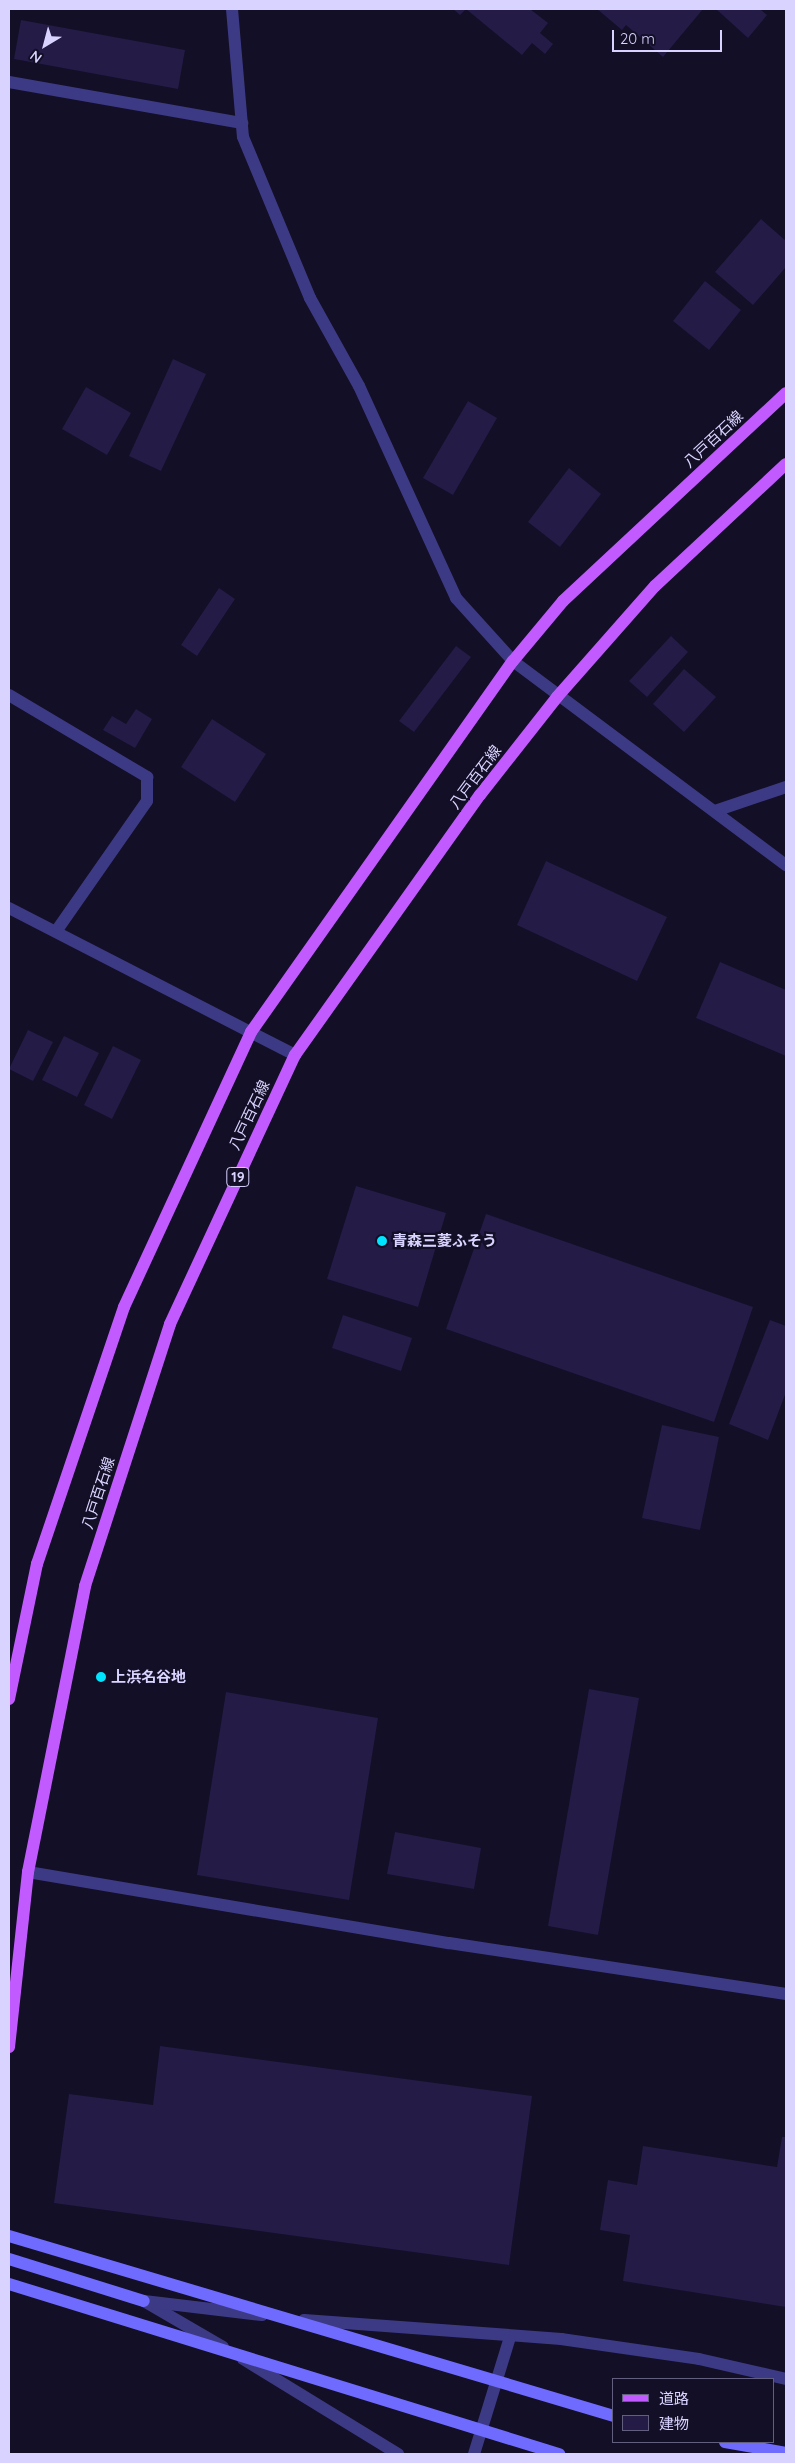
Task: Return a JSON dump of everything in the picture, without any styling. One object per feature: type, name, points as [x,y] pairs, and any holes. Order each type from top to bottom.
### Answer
[{"type":"main road","name":"八戸百石線","points":[[9,1699],[37,1564],[124,1307],[251,1032],[513,661],[563,600],[786,393]]},
{"type":"main road","name":"八戸百石線","points":[[9,2047],[28,1872],[85,1586],[170,1324],[295,1055],[480,795],[557,697],[655,586],[786,464]]},
{"type":"street","points":[[232,9],[243,137],[310,298],[359,386],[456,598],[513,661],[557,697],[715,811],[786,865]]},
{"type":"street","points":[[9,82],[242,123]]},
{"type":"street","points":[[9,695],[147,778],[147,801],[56,930]]},
{"type":"street","points":[[715,811],[786,787]]},
{"type":"street","points":[[9,908],[56,930],[295,1055]]},
{"type":"street","points":[[28,1872],[449,1943],[786,1994]]},
{"type":"street","points":[[9,2236],[612,2415]]},
{"type":"street","points":[[9,2259],[144,2301],[344,2325],[561,2339],[699,2359],[786,2379]]},
{"type":"street","points":[[9,2284],[559,2454]]},
{"type":"street","points":[[144,2301],[398,2454]]},
{"type":"street","points":[[474,2454],[510,2337]]},
{"type":"street","points":[[731,2443],[786,2453]]},
{"type":"building","points":[[453,9],[466,9],[460,15]]},
{"type":"building","points":[[466,9],[530,9],[548,23],[540,33],[553,44],[545,54],[532,43],[522,55]]},
{"type":"building","points":[[597,9],[703,9],[663,57],[626,25],[622,30]]},
{"type":"building","points":[[716,9],[760,9],[767,15],[748,38]]},
{"type":"building","points":[[21,20],[185,50],[178,89],[14,59]]},
{"type":"building","points":[[761,219],[786,241],[786,267],[753,305],[715,272]]},
{"type":"building","points":[[705,281],[741,310],[709,350],[673,321]]},
{"type":"building","points":[[173,359],[206,374],[161,471],[129,456]]},
{"type":"building","points":[[86,387],[131,413],[107,455],[62,429]]},
{"type":"building","points":[[468,401],[497,418],[453,495],[423,478]]},
{"type":"building","points":[[569,468],[601,494],[560,547],[528,522]]},
{"type":"building","points":[[219,588],[235,599],[197,656],[181,645]]},
{"type":"building","points":[[671,636],[688,652],[647,697],[629,681]]},
{"type":"building","points":[[456,646],[471,657],[414,732],[399,721]]},
{"type":"building","points":[[684,669],[716,697],[684,732],[653,704]]},
{"type":"building","points":[[136,709],[152,719],[135,748],[103,730],[112,716],[126,724]]},
{"type":"building","points":[[212,719],[266,754],[235,802],[181,767]]},
{"type":"building","points":[[546,861],[667,917],[637,981],[517,925]]},
{"type":"building","points":[[720,962],[786,990],[786,1056],[696,1018]]},
{"type":"building","points":[[28,1030],[53,1042],[33,1081],[9,1069]]},
{"type":"building","points":[[64,1036],[99,1053],[77,1097],[42,1080]]},
{"type":"building","points":[[113,1046],[141,1060],[112,1119],[84,1105]]},
{"type":"building","points":[[356,1186],[446,1213],[418,1307],[327,1279]]},
{"type":"building","points":[[486,1214],[753,1307],[714,1422],[446,1329]]},
{"type":"building","points":[[343,1315],[412,1338],[401,1371],[332,1348]]},
{"type":"building","points":[[770,1320],[786,1326],[786,1392],[768,1440],[729,1424]]},
{"type":"building","points":[[662,1425],[719,1437],[700,1530],[642,1518]]},
{"type":"building","points":[[589,1689],[639,1698],[598,1935],[548,1926]]},
{"type":"building","points":[[226,1692],[378,1718],[349,1900],[197,1875]]},
{"type":"building","points":[[395,1832],[481,1848],[474,1889],[387,1874]]},
{"type":"building","points":[[160,2046],[532,2096],[509,2265],[54,2203],[69,2094],[153,2105]]},
{"type":"building","points":[[782,2137],[786,2137],[786,2307],[623,2281],[630,2235],[600,2230],[608,2180],[637,2185],[643,2146],[777,2167]]},
{"type":"place","name":"青森三菱ふそう","points":[[382,1241]]},
{"type":"place","name":"上浜名谷地","points":[[101,1677]]}]
